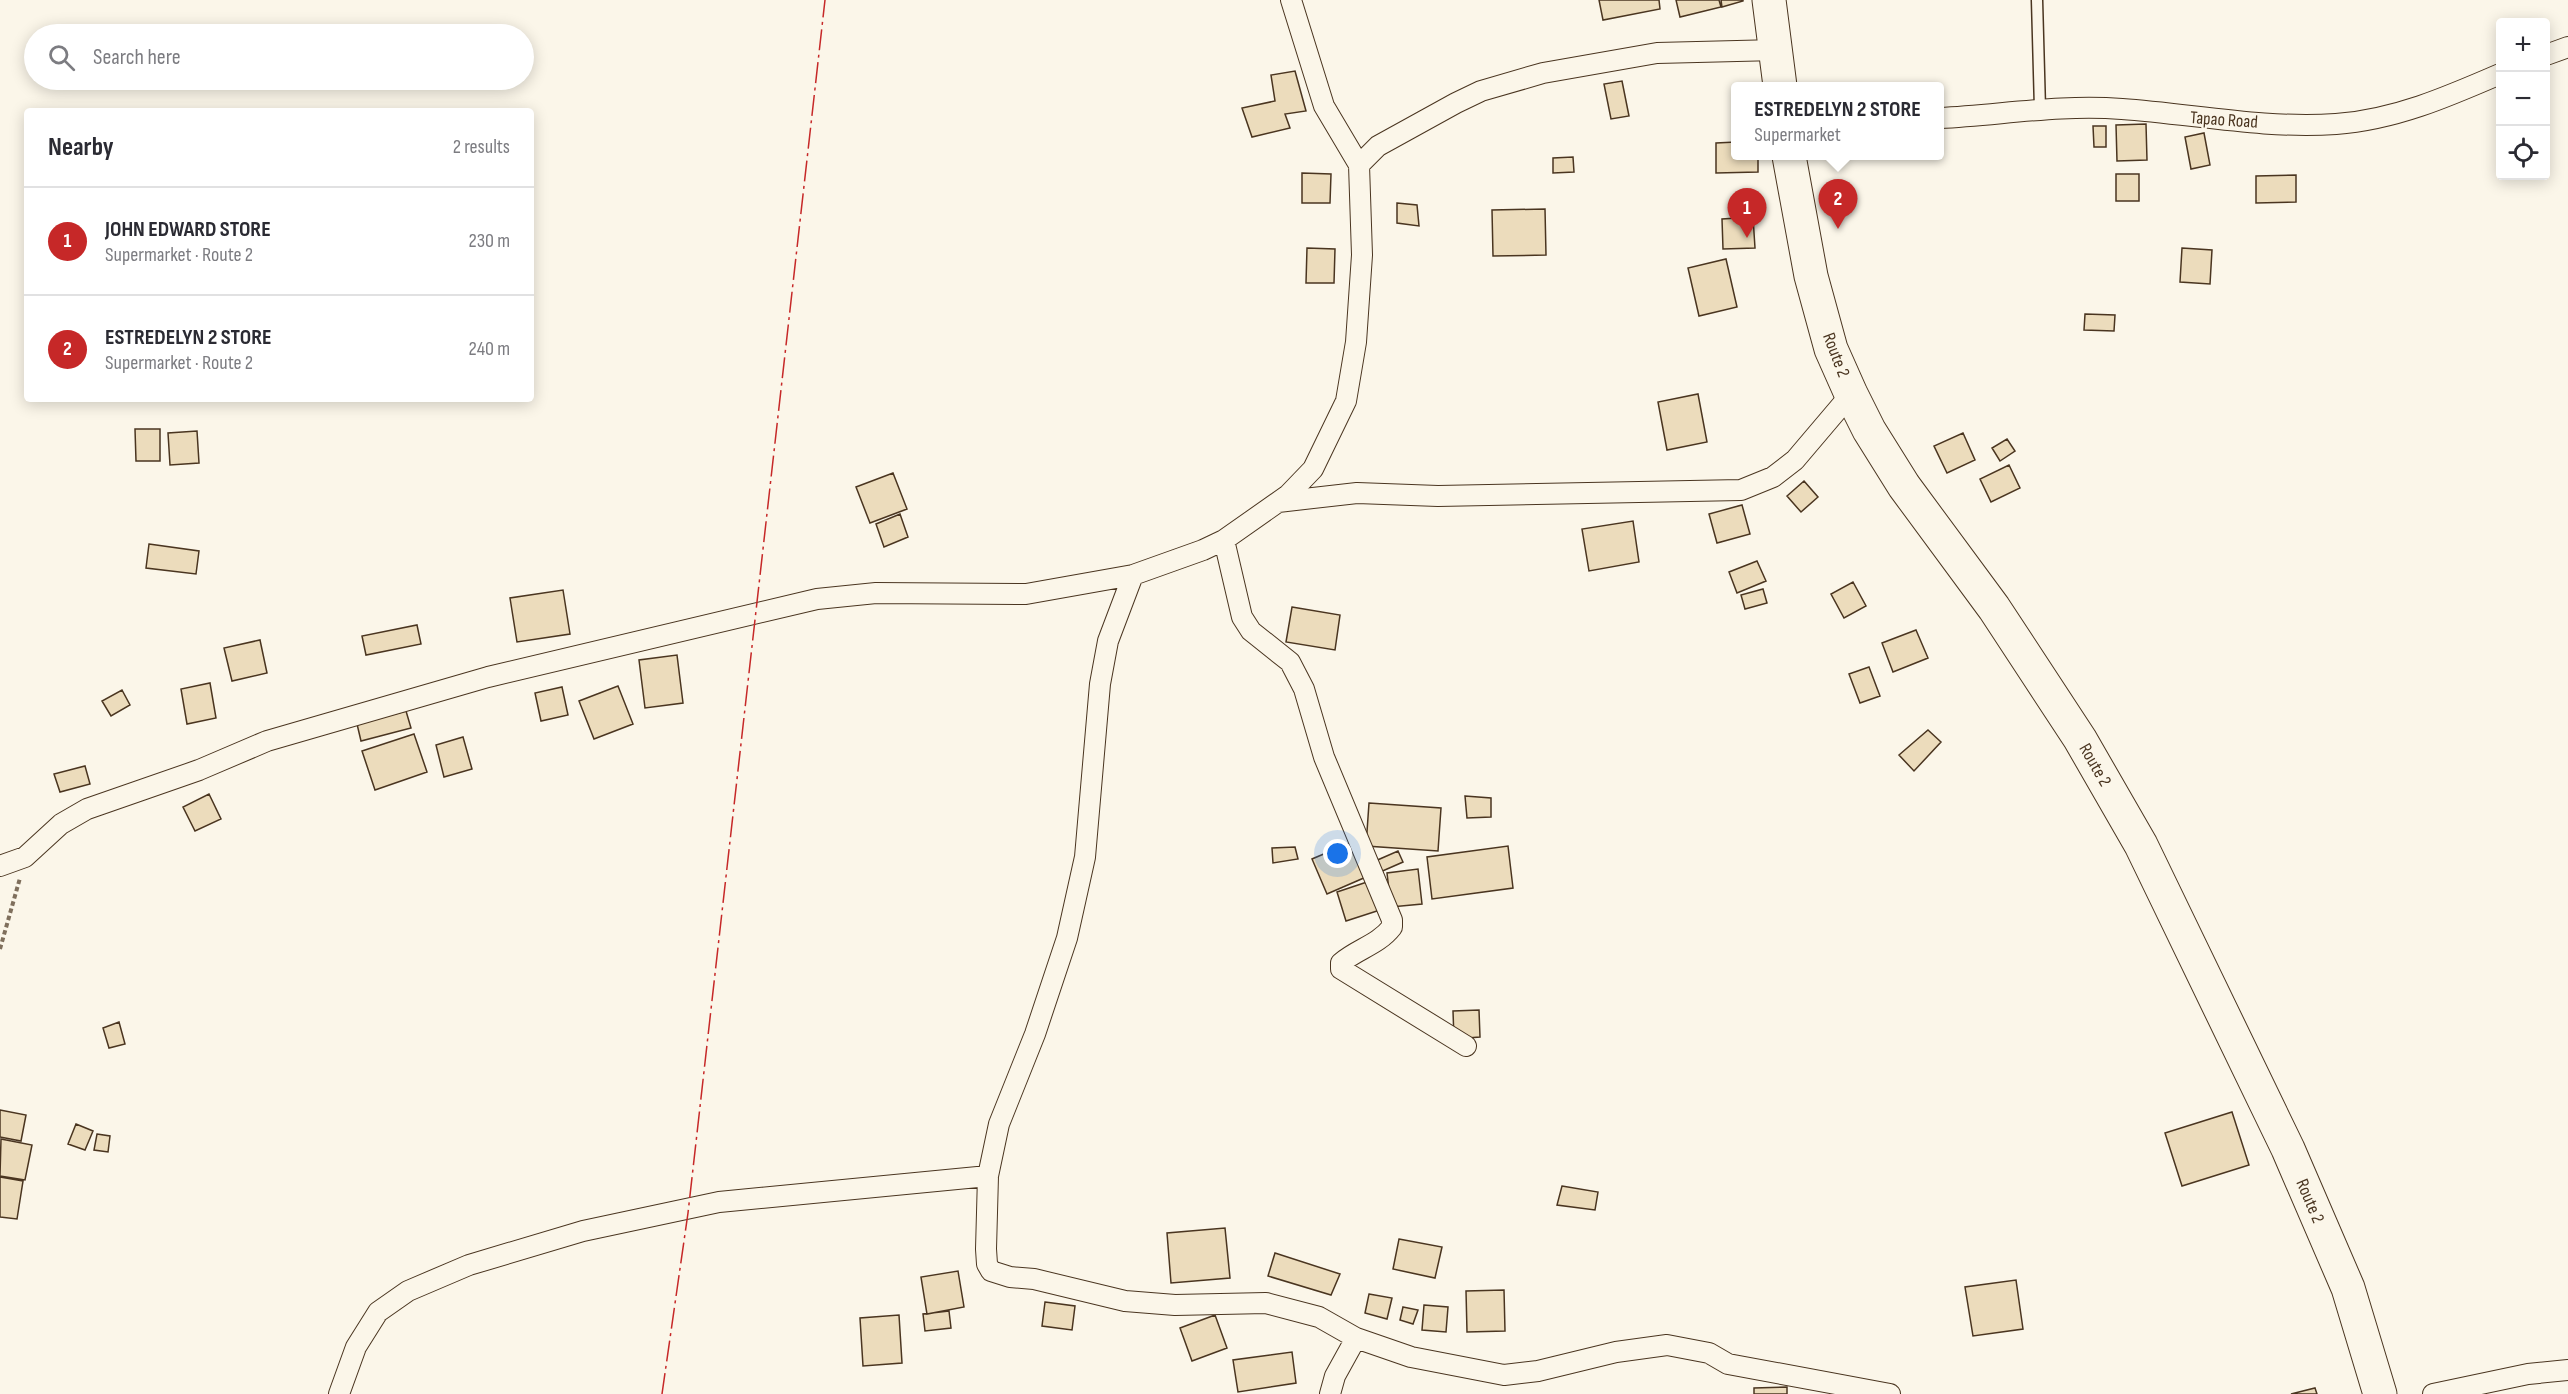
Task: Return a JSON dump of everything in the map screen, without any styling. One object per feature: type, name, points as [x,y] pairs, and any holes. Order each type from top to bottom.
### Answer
[{"type":"highway","points":[[1769,0],[1780,82]]},
{"type":"highway","name":"Route 2","points":[[1790,160],[1811,276],[1831,349],[1851,394],[1869,430],[1904,486],[1994,608],[2080,739],[2141,845],[2288,1149],[2348,1288],[2380,1394]]},
{"type":"street","points":[[0,866],[25,857],[61,824],[87,809],[199,770],[267,741],[488,676],[817,599],[887,592],[1026,594],[1133,575],[1224,540],[1278,502],[1313,469],[1342,410],[1351,381],[1362,255],[1359,165],[1324,106],[1291,0]]},
{"type":"street","points":[[2550,53],[2568,46]]},
{"type":"street","points":[[1359,165],[1377,146],[1456,103],[1480,91],[1543,73],[1657,53],[1777,50]]},
{"type":"street","name":"Tapao Road","points":[[1944,117],[2040,109],[2121,108],[2226,122],[2336,124],[2414,109],[2496,76]]},
{"type":"street","points":[[1278,502],[1357,493],[1450,496],[1741,490],[1773,477],[1795,460],[1851,394]]},
{"type":"street","points":[[1224,540],[1242,617],[1251,631],[1290,662],[1304,690],[1324,757],[1392,920],[1392,927],[1388,932],[1376,943],[1350,955],[1341,963],[1341,969],[1466,1046]]},
{"type":"street","points":[[1133,575],[1108,641],[1100,684],[1085,857],[1067,938],[1035,1034],[999,1124],[988,1176],[986,1257],[987,1264],[996,1274],[1034,1279],[1125,1301],[1175,1305],[1266,1303],[1319,1317],[1356,1338],[1411,1357],[1504,1375],[1538,1371],[1616,1352],[1667,1345],[1709,1353],[1728,1364],[1890,1394]]},
{"type":"street","points":[[339,1394],[356,1347],[378,1312],[408,1291],[469,1265],[583,1231],[719,1202],[988,1176]]},
{"type":"street","points":[[1330,1394],[1335,1377],[1356,1338]]},
{"type":"street","points":[[2433,1394],[2528,1374],[2568,1370]]},
{"type":"lane","points":[[2037,0],[2040,109]]},
{"type":"path","points":[[0,949],[25,857]]},
{"type":"building","points":[[1599,0],[1659,0],[1660,9],[1603,20]]},
{"type":"building","points":[[1676,0],[1719,0],[1721,7],[1680,17]]},
{"type":"building","points":[[1721,0],[1743,0],[1743,1],[1722,7]]},
{"type":"building","points":[[1295,71],[1306,111],[1285,114],[1290,128],[1252,137],[1242,108],[1275,101],[1271,75]]},
{"type":"building","points":[[1622,81],[1629,116],[1611,119],[1604,84]]},
{"type":"building","points":[[2146,124],[2147,160],[2117,161],[2116,125]]},
{"type":"building","points":[[2093,126],[2106,126],[2106,147],[2094,147]]},
{"type":"building","points":[[2204,133],[2210,165],[2191,169],[2185,137]]},
{"type":"building","points":[[1731,142],[1731,160],[1758,160],[1758,172],[1716,173],[1716,143]]},
{"type":"building","points":[[1573,157],[1574,172],[1553,173],[1553,158]]},
{"type":"building","points":[[1302,173],[1331,174],[1330,203],[1302,203]]},
{"type":"building","points":[[2116,174],[2139,174],[2139,201],[2116,201]]},
{"type":"building","points":[[2296,175],[2296,202],[2256,203],[2256,176]]},
{"type":"building","points":[[1397,203],[1417,205],[1419,226],[1397,223]]},
{"type":"building","points":[[1545,209],[1546,255],[1493,256],[1492,210]]},
{"type":"building","points":[[1753,217],[1755,248],[1723,249],[1722,219]]},
{"type":"building","points":[[1307,248],[1335,249],[1334,283],[1306,283]]},
{"type":"building","points":[[2182,248],[2212,250],[2210,284],[2180,282]]},
{"type":"building","points":[[1726,259],[1737,307],[1699,316],[1688,268]]},
{"type":"building","points":[[2085,314],[2115,315],[2114,331],[2084,330]]},
{"type":"building","points":[[1698,394],[1707,442],[1667,450],[1658,402]]},
{"type":"building","points":[[135,429],[160,429],[160,461],[136,461]]},
{"type":"building","points":[[197,431],[199,463],[170,465],[168,433]]},
{"type":"building","points":[[1963,433],[1975,460],[1947,473],[1934,446]]},
{"type":"building","points":[[2007,439],[2015,451],[2000,461],[1992,448]]},
{"type":"building","points":[[2009,465],[2020,488],[1991,502],[1980,479]]},
{"type":"building","points":[[893,473],[907,509],[870,523],[856,487]]},
{"type":"building","points":[[1804,481],[1818,497],[1801,512],[1787,496]]},
{"type":"building","points":[[1742,505],[1750,534],[1717,543],[1709,514]]},
{"type":"building","points":[[900,514],[908,537],[884,547],[876,524]]},
{"type":"building","points":[[1633,521],[1639,562],[1589,571],[1582,529]]},
{"type":"building","points":[[149,544],[199,551],[196,574],[146,568]]},
{"type":"building","points":[[1757,561],[1766,581],[1737,593],[1729,572]]},
{"type":"building","points":[[1853,582],[1866,606],[1844,618],[1831,594]]},
{"type":"building","points":[[1763,589],[1767,603],[1745,609],[1741,595]]},
{"type":"building","points":[[563,590],[570,634],[517,642],[510,598]]},
{"type":"building","points":[[1292,607],[1340,615],[1335,650],[1286,642]]},
{"type":"building","points":[[417,625],[421,644],[366,655],[362,636]]},
{"type":"building","points":[[1916,630],[1928,658],[1893,672],[1882,643]]},
{"type":"building","points":[[260,640],[267,673],[232,681],[224,648]]},
{"type":"building","points":[[677,655],[683,703],[645,708],[639,660]]},
{"type":"building","points":[[1869,667],[1880,696],[1860,703],[1849,674]]},
{"type":"building","points":[[210,683],[216,718],[187,724],[181,689]]},
{"type":"building","points":[[618,686],[633,724],[594,739],[579,701]]},
{"type":"building","points":[[562,687],[568,715],[541,721],[535,693]]},
{"type":"building","points":[[122,690],[130,705],[111,716],[102,701]]},
{"type":"building","points":[[406,711],[411,728],[361,741],[357,724]]},
{"type":"building","points":[[1928,730],[1941,742],[1914,771],[1899,755]]},
{"type":"building","points":[[414,734],[427,772],[375,790],[362,751]]},
{"type":"building","points":[[463,737],[472,769],[444,777],[436,745]]},
{"type":"building","points":[[85,766],[90,784],[60,792],[54,774]]},
{"type":"building","points":[[209,794],[221,819],[195,831],[183,807]]},
{"type":"building","points":[[1465,796],[1491,798],[1491,817],[1467,818]]},
{"type":"building","points":[[1369,803],[1441,808],[1438,851],[1366,846]]},
{"type":"building","points":[[1352,842],[1366,877],[1327,894],[1312,859]]},
{"type":"building","points":[[1508,846],[1513,888],[1432,899],[1427,857]]},
{"type":"building","points":[[1295,847],[1298,859],[1273,863],[1272,848]]},
{"type":"building","points":[[1398,851],[1403,862],[1378,873],[1373,862]]},
{"type":"building","points":[[1418,869],[1422,904],[1391,907],[1387,873]]},
{"type":"building","points":[[1370,881],[1380,910],[1346,921],[1337,892]]},
{"type":"building","points":[[1479,1010],[1480,1037],[1454,1039],[1453,1011]]},
{"type":"building","points":[[119,1022],[125,1044],[109,1048],[103,1028]]},
{"type":"building","points":[[0,1110],[26,1115],[21,1141],[0,1137]]},
{"type":"building","points":[[2232,1112],[2249,1165],[2182,1186],[2165,1133]]},
{"type":"building","points":[[76,1124],[93,1131],[85,1150],[68,1144]]},
{"type":"building","points":[[97,1134],[110,1136],[108,1152],[94,1150]]},
{"type":"building","points":[[1,1139],[32,1145],[25,1180],[0,1176]]},
{"type":"building","points":[[0,1177],[23,1181],[17,1219],[0,1217]]},
{"type":"building","points":[[1562,1186],[1598,1192],[1595,1210],[1557,1205]]},
{"type":"building","points":[[1225,1228],[1230,1278],[1171,1283],[1167,1233]]},
{"type":"building","points":[[1399,1239],[1442,1247],[1435,1278],[1393,1269]]},
{"type":"building","points":[[1275,1253],[1340,1274],[1331,1295],[1268,1276]]},
{"type":"building","points":[[958,1271],[964,1307],[927,1314],[921,1277]]},
{"type":"building","points":[[2016,1280],[2023,1329],[1973,1336],[1965,1287]]},
{"type":"building","points":[[1504,1290],[1505,1331],[1467,1332],[1466,1291]]},
{"type":"building","points":[[1369,1294],[1392,1298],[1387,1319],[1365,1313]]},
{"type":"building","points":[[1045,1302],[1075,1306],[1072,1330],[1042,1326]]},
{"type":"building","points":[[1424,1305],[1448,1307],[1446,1332],[1422,1330]]},
{"type":"building","points":[[1403,1307],[1418,1310],[1413,1324],[1400,1320]]},
{"type":"building","points":[[949,1311],[951,1328],[925,1331],[923,1314]]},
{"type":"building","points":[[899,1315],[902,1363],[863,1366],[860,1318]]},
{"type":"building","points":[[1215,1315],[1227,1348],[1192,1361],[1180,1328]]},
{"type":"building","points":[[1292,1352],[1296,1383],[1238,1392],[1233,1360]]},
{"type":"building","points":[[1787,1387],[1787,1394],[1754,1394],[1754,1388]]},
{"type":"building","points":[[2315,1388],[2317,1394],[2291,1394]]},
{"type":"power","points":[[662,1394],[688,1213],[825,0]]},
{"type":"place","name":"ESTREDELYN 2 STORE","points":[[1838,229]]},
{"type":"place","name":"JOHN EDWARD STORE","points":[[1747,238]]}]
